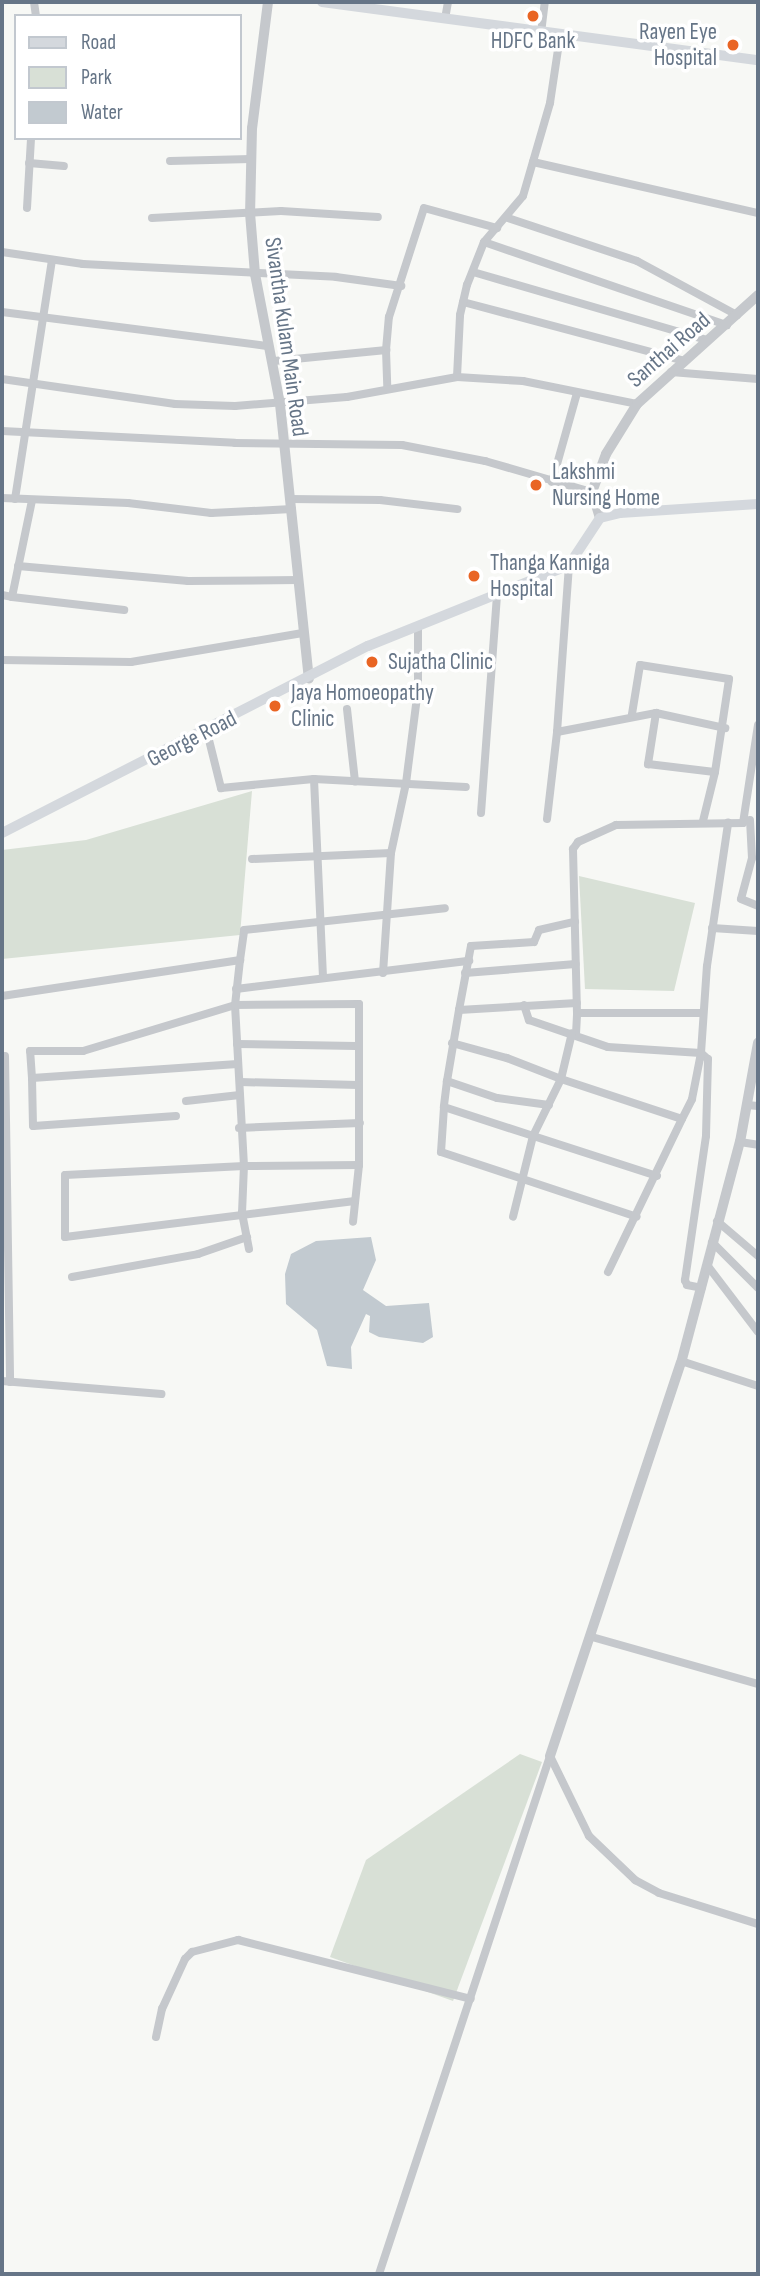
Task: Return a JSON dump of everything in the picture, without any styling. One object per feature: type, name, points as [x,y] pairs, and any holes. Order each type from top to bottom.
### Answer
[{"type":"main road","points":[[323,2],[390,6],[445,19],[541,34],[758,60]]},
{"type":"main road","points":[[569,565],[600,519],[620,513],[758,504]]},
{"type":"main road","name":"George Road","points":[[2,833],[207,732],[368,646],[418,630],[569,565]]},
{"type":"street","name":"Sivantha Kulam Main Road","points":[[268,2],[251,159],[250,213],[255,274],[274,361],[280,404],[281,444],[291,504],[309,678]]},
{"type":"street","points":[[445,19],[448,2]]},
{"type":"street","points":[[541,34],[545,2]]},
{"type":"street","points":[[457,377],[463,302],[484,242],[508,218],[523,195],[550,103],[560,36]]},
{"type":"street","points":[[27,208],[31,140]]},
{"type":"street","points":[[170,162],[251,159]]},
{"type":"street","points":[[533,162],[758,214]]},
{"type":"street","points":[[29,163],[64,166]]},
{"type":"street","points":[[387,388],[388,317],[401,286],[424,208],[497,228]]},
{"type":"street","points":[[152,218],[325,211],[378,217]]},
{"type":"street","points":[[508,218],[637,261],[737,315]]},
{"type":"street","points":[[484,242],[594,284],[704,313],[727,325]]},
{"type":"street","points":[[2,252],[52,261],[401,286]]},
{"type":"street","points":[[15,499],[52,261]]},
{"type":"street","points":[[473,272],[707,340]]},
{"type":"street","name":"Santhai Road","points":[[592,492],[607,454],[637,404],[758,295]]},
{"type":"street","points":[[463,302],[684,361]]},
{"type":"street","points":[[2,312],[270,346]]},
{"type":"street","points":[[274,361],[386,350]]},
{"type":"street","points":[[671,372],[758,379]]},
{"type":"street","points":[[2,379],[175,404],[280,404],[457,377],[523,381],[637,404]]},
{"type":"street","points":[[552,482],[577,393]]},
{"type":"street","points":[[2,431],[281,444],[402,445],[485,461],[592,492],[600,519]]},
{"type":"street","points":[[2,498],[128,503],[211,513],[291,504],[380,500],[457,509]]},
{"type":"street","points":[[12,597],[32,500]]},
{"type":"street","points":[[547,820],[557,732],[569,565]]},
{"type":"street","points":[[18,566],[188,581],[298,580]]},
{"type":"street","points":[[2,595],[124,610]]},
{"type":"street","points":[[481,813],[497,595]]},
{"type":"street","points":[[383,973],[391,853],[406,783],[418,689],[418,630]]},
{"type":"street","points":[[2,660],[131,662],[303,633]]},
{"type":"street","points":[[632,714],[640,665],[729,679],[724,728],[704,821]]},
{"type":"street","points":[[347,709],[355,782]]},
{"type":"street","points":[[557,732],[632,714],[656,713],[724,728]]},
{"type":"street","points":[[656,713],[648,764],[715,772]]},
{"type":"street","points":[[758,724],[750,820],[755,858],[741,898],[758,906]]},
{"type":"street","points":[[207,732],[221,788],[314,779],[466,787]]},
{"type":"street","points":[[314,779],[323,977]]},
{"type":"street","points":[[513,1217],[533,1136],[561,1079],[578,1013],[572,860],[578,842],[616,825],[704,821],[728,823],[750,820]]},
{"type":"street","points":[[608,1272],[692,1100],[701,1053],[702,1013],[728,823]]},
{"type":"street","points":[[252,859],[391,853]]},
{"type":"street","points":[[249,1249],[242,1213],[244,1166],[239,1128],[240,1082],[236,1004],[244,930],[445,908]]},
{"type":"street","points":[[575,922],[540,930],[534,942],[471,946],[452,1043],[441,1152],[637,1217]]},
{"type":"street","points":[[712,928],[758,931]]},
{"type":"street","points":[[2,996],[240,960]]},
{"type":"street","points":[[236,989],[469,961]]},
{"type":"street","points":[[465,974],[576,964]]},
{"type":"street","points":[[459,1010],[577,1003]]},
{"type":"street","points":[[176,1116],[33,1126],[30,1052],[83,1051],[236,1004],[359,1004],[356,1046],[360,1123],[354,1222]]},
{"type":"street","points":[[524,1005],[529,1020],[608,1047],[701,1053],[708,1059],[706,1136],[685,1280],[687,1285],[702,1289]]},
{"type":"street","points":[[578,1013],[702,1013]]},
{"type":"street","points":[[452,1043],[682,1119]]},
{"type":"street","points":[[237,1044],[356,1046]]},
{"type":"street","points":[[379,2274],[592,1637],[681,1361],[740,1142],[758,1045]]},
{"type":"street","points":[[5,1056],[6,1382],[161,1394]]},
{"type":"street","points":[[32,1078],[238,1065]]},
{"type":"street","points":[[447,1081],[497,1098],[549,1105]]},
{"type":"street","points":[[240,1082],[358,1084]]},
{"type":"street","points":[[186,1101],[240,1095]]},
{"type":"street","points":[[747,1105],[758,1106]]},
{"type":"street","points":[[444,1107],[657,1176]]},
{"type":"street","points":[[239,1128],[360,1123]]},
{"type":"street","points":[[740,1142],[758,1145]]},
{"type":"street","points":[[355,1201],[65,1237],[63,1178],[244,1166],[359,1165]]},
{"type":"street","points":[[717,1221],[758,1256]]},
{"type":"street","points":[[72,1278],[198,1254],[247,1237]]},
{"type":"street","points":[[712,1242],[758,1288]]},
{"type":"street","points":[[708,1265],[758,1332]]},
{"type":"street","points":[[681,1361],[758,1386]]},
{"type":"street","points":[[592,1637],[758,1684]]},
{"type":"street","points":[[551,1756],[589,1836],[635,1880],[659,1893],[758,1924]]},
{"type":"street","points":[[156,2038],[162,2009],[185,1959],[192,1952],[238,1940],[471,1999]]},
{"type":"green space","points":[[252,791],[240,935],[2,959],[2,850],[86,840]]},
{"type":"green space","points":[[579,876],[695,903],[674,991],[585,989]]},
{"type":"green space","points":[[520,1754],[542,1762],[453,2001],[330,1957],[366,1860]]},
{"type":"water","points":[[371,1237],[376,1260],[363,1290],[386,1306],[429,1303],[433,1337],[423,1343],[379,1337],[369,1332],[370,1316],[366,1314],[351,1347],[352,1369],[327,1366],[317,1330],[286,1304],[285,1274],[291,1254],[316,1241]]},
{"type":"place","name":"HDFC Bank","points":[[533,16]]},
{"type":"place","name":"Rayen Eye Hospital","points":[[733,45]]},
{"type":"place","name":"Lakshmi Nursing Home","points":[[536,485]]},
{"type":"place","name":"Thanga Kanniga Hospital","points":[[474,576]]},
{"type":"place","name":"Sujatha Clinic","points":[[372,662]]},
{"type":"place","name":"Jaya Homoeopathy Clinic","points":[[275,706]]}]
